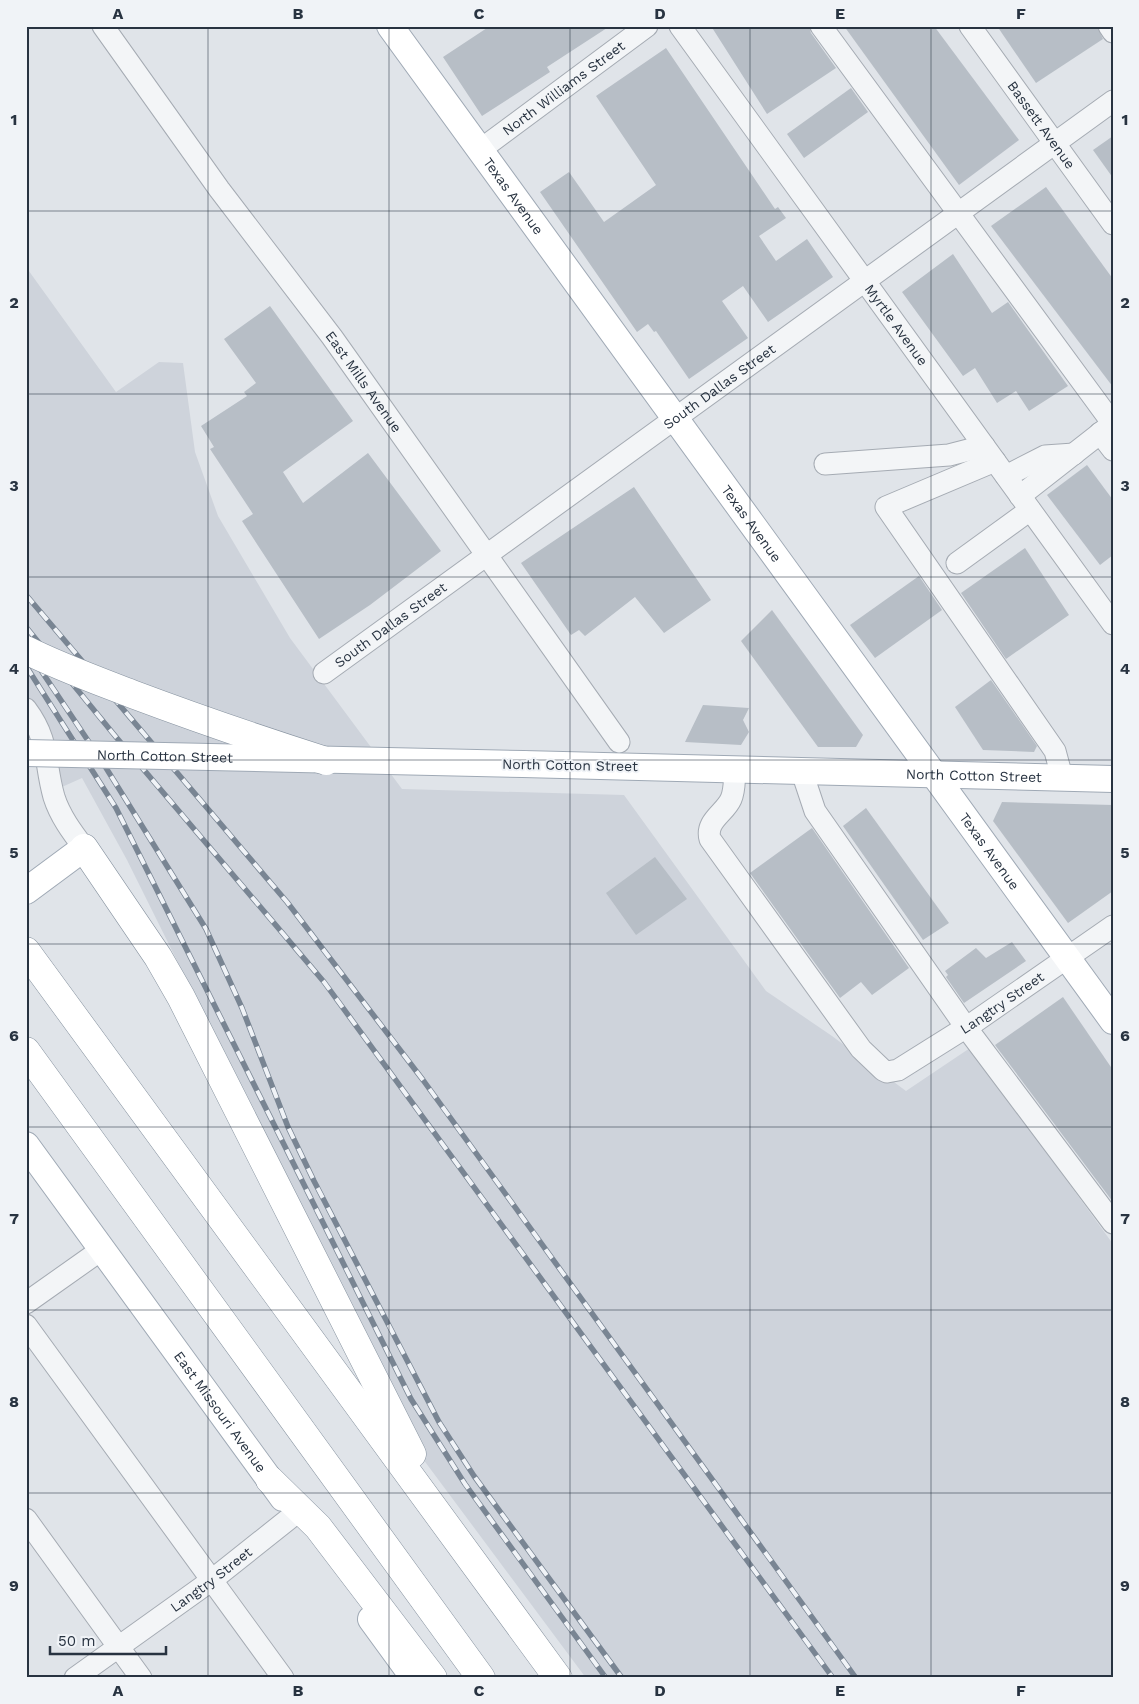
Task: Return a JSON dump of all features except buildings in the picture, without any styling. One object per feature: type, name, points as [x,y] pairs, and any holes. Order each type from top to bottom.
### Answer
[{"type":"highway","points":[[26,650],[55,665],[240,734],[326,761]]},
{"type":"highway","points":[[84,848],[153,950],[180,997],[381,1396],[459,1541]]},
{"type":"highway","points":[[26,950],[122,1084],[558,1678]]},
{"type":"highway","points":[[26,1051],[481,1678]]},
{"type":"highway","points":[[270,1480],[318,1527],[433,1678]]},
{"type":"main road","name":"Texas Avenue","points":[[390,26],[1113,1021]]},
{"type":"main road","name":"North Cotton Street","points":[[26,753],[523,764],[735,771],[933,773],[1113,779]]},
{"type":"main road","points":[[26,891],[84,848]]},
{"type":"main road","name":"East Missouri Avenue","points":[[26,1145],[414,1678]]},
{"type":"street","name":"East Mills Avenue","points":[[103,26],[219,189],[332,337],[619,742]]},
{"type":"street","name":"North Williams Street","points":[[480,150],[647,26]]},
{"type":"street","name":"Myrtle Avenue","points":[[680,26],[1025,503],[1106,600],[1113,624]]},
{"type":"street","points":[[821,26],[959,212],[1108,427],[1113,450]]},
{"type":"street","name":"Bassett Avenue","points":[[970,26],[1113,224]]},
{"type":"street","points":[[1108,26],[1113,32]]},
{"type":"street","name":"South Dallas Street","points":[[324,673],[1113,101]]},
{"type":"street","points":[[957,563],[1025,503],[1074,454],[1108,427]]},
{"type":"street","points":[[825,464],[950,455],[995,461],[1074,454]]},
{"type":"street","points":[[995,461],[886,507],[1056,752],[1062,777]]},
{"type":"street","points":[[26,709],[43,738],[50,778],[59,811],[84,848]]},
{"type":"street","name":"Langtry Street","points":[[735,771],[731,800],[710,825],[708,832],[710,839],[861,1049],[888,1072],[898,1070],[965,1026],[976,1021],[1113,926]]},
{"type":"street","points":[[802,772],[815,811],[965,1026],[1113,1223]]},
{"type":"street","points":[[26,1303],[101,1250]]},
{"type":"street","points":[[26,1325],[283,1678]]},
{"type":"street","name":"Langtry Street","points":[[76,1678],[212,1580],[295,1514]]},
{"type":"street","points":[[26,1519],[141,1678]]},
{"type":"shaded area","points":[[26,267],[116,392],[159,362],[183,363],[195,452],[218,516],[290,638],[402,789],[624,795],[766,991],[832,1036],[906,1091],[970,1048],[1113,1244],[1113,1678],[586,1678],[417,1451],[310,1228],[127,860],[82,778],[53,791],[26,734]]},
{"type":"railway","points":[[26,595],[287,902],[423,1080],[856,1678]]},
{"type":"railway","points":[[26,627],[116,737],[324,982],[833,1678]]},
{"type":"railway","points":[[26,648],[103,763],[206,929],[242,1008],[288,1127],[439,1422],[474,1476],[622,1678]]},
{"type":"railway","points":[[26,666],[116,808],[411,1399],[465,1484],[606,1678]]}]
